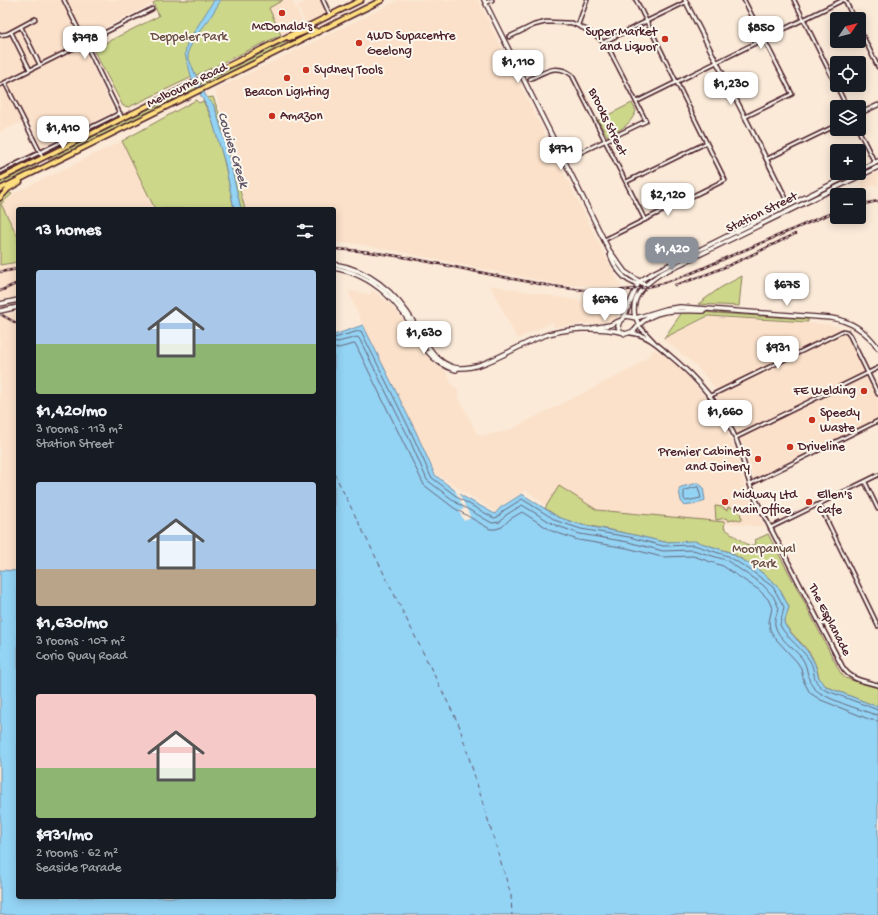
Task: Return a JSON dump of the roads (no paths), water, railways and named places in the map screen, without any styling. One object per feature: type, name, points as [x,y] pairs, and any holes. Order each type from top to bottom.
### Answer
[{"type":"highway","name":"Melbourne Road","points":[[0,179],[361,0]]},
{"type":"highway","name":"Melbourne Road","points":[[0,189],[382,0]]},
{"type":"highway","points":[[285,39],[312,30],[318,32]]},
{"type":"highway","points":[[43,158],[47,166]]},
{"type":"highway","points":[[0,198],[8,189],[32,173]]},
{"type":"main road","points":[[485,1],[609,250],[614,264],[632,283],[645,285]]},
{"type":"main road","points":[[866,167],[876,162]]},
{"type":"main road","name":"Station Street","points":[[635,318],[634,305],[641,290],[645,285],[665,272],[878,167]]},
{"type":"main road","name":"Station Street","points":[[639,283],[663,267],[840,180]]},
{"type":"main road","points":[[789,205],[791,210]]},
{"type":"main road","points":[[336,265],[353,269],[370,279],[390,297],[412,325],[429,353],[442,365],[458,370],[471,370],[489,363],[504,354],[544,335],[566,331],[586,330],[611,330],[625,334],[631,333],[650,317],[664,312],[677,310],[710,310]]},
{"type":"main road","points":[[336,269],[366,276]]},
{"type":"main road","points":[[624,318],[639,283]]},
{"type":"main road","points":[[0,304],[16,300]]},
{"type":"main road","points":[[2,311],[16,307]]},
{"type":"main road","points":[[586,330],[610,325],[628,316],[635,318],[673,308],[695,308],[839,320],[861,330],[878,348]]},
{"type":"main road","points":[[635,318],[638,320],[639,325]]},
{"type":"main road","points":[[620,321],[618,326],[621,332]]},
{"type":"street","points":[[64,0],[123,118]]},
{"type":"street","points":[[323,0],[330,16]]},
{"type":"street","points":[[485,1],[491,0]]},
{"type":"street","points":[[578,25],[587,0]]},
{"type":"street","points":[[604,240],[725,180],[636,0]]},
{"type":"street","points":[[744,0],[792,94],[745,117]]},
{"type":"street","points":[[794,0],[844,100]]},
{"type":"street","points":[[636,102],[844,0],[850,12]]},
{"type":"street","points":[[604,42],[686,1],[789,205]]},
{"type":"street","points":[[0,85],[152,9]]},
{"type":"street","points":[[0,35],[11,32],[35,19]]},
{"type":"street","points":[[509,37],[534,25],[559,21],[578,25],[593,33],[604,42],[613,56],[646,121],[569,158]]},
{"type":"street","points":[[21,27],[40,65]]},
{"type":"street","points":[[11,32],[30,70]]},
{"type":"street","points":[[866,42],[878,67]]},
{"type":"street","name":"Brooks Street","points":[[530,79],[552,69],[568,71],[575,79],[645,220]]},
{"type":"street","points":[[5,83],[43,158]]},
{"type":"street","points":[[866,111],[878,105]]},
{"type":"street","points":[[0,172],[120,113]]},
{"type":"street","points":[[767,159],[830,128]]},
{"type":"street","points":[[862,136],[876,162]]},
{"type":"street","points":[[626,182],[706,143]]},
{"type":"street","name":"The Esplanade","points":[[639,325],[656,344],[692,374],[725,417],[736,438],[750,484],[770,528],[846,673],[852,678],[878,685]]},
{"type":"street","points":[[710,396],[838,333],[846,332],[850,336],[878,394]]},
{"type":"street","name":"The Esplanade","points":[[631,333],[641,335],[656,344]]},
{"type":"street","points":[[736,438],[878,368]]},
{"type":"street","points":[[750,484],[878,421]]},
{"type":"street","points":[[770,528],[878,475]]},
{"type":"street","points":[[864,482],[878,509]]},
{"type":"street","points":[[819,504],[878,626]]},
{"type":"water","name":"Cowies Creek","points":[[214,0],[221,0],[208,21],[196,36],[189,49],[188,57],[207,98],[213,104],[216,111],[226,144],[241,207],[234,207],[225,164],[210,113],[192,79],[185,54],[187,43]]},
{"type":"water","points":[[363,325],[416,432],[435,475],[462,496],[495,514],[500,508],[522,494],[558,517],[582,525],[664,542],[695,541],[729,552],[756,568],[776,584],[789,607],[784,623],[790,633],[810,655],[823,684],[827,687],[878,707],[878,915],[0,915],[0,570],[16,571],[16,899],[336,899],[336,334]]},
{"type":"water","points":[[698,483],[703,487],[705,500],[703,502],[685,506],[681,501],[679,490],[681,487]]},
{"type":"railway","points":[[866,204],[878,201]]},
{"type":"railway","points":[[336,249],[404,257],[550,286],[596,291],[627,290],[642,288],[686,275],[830,214]]},
{"type":"railway","points":[[675,285],[721,269],[795,234]]},
{"type":"railway","points":[[0,272],[16,269]]},
{"type":"railway","points":[[0,291],[16,284]]},
{"type":"railway","points":[[0,314],[16,323]]},
{"type":"place","name":"McDonald's","points":[[282,13]]},
{"type":"place","name":"Super Market and Liquor","points":[[665,39]]},
{"type":"place","name":"4WD Supacentre Geelong","points":[[359,43]]},
{"type":"place","name":"Sydney Tools","points":[[306,70]]},
{"type":"place","name":"Beacon Lighting","points":[[287,78]]},
{"type":"place","name":"Amazon","points":[[272,116]]},
{"type":"place","name":"FE Welding","points":[[864,391]]},
{"type":"place","name":"Speedy Waste","points":[[812,420]]},
{"type":"place","name":"Driveline","points":[[790,447]]},
{"type":"place","name":"Premier Cabinets and Joinery","points":[[758,459]]},
{"type":"place","name":"Midway Ltd Main Office","points":[[725,502]]},
{"type":"place","name":"Ellen's Cafe","points":[[809,502]]},
{"type":"park label","name":"Deppeler Park","points":[[189,37]]},
{"type":"park label","name":"Moorpanyal Park","points":[[764,556]]}]
